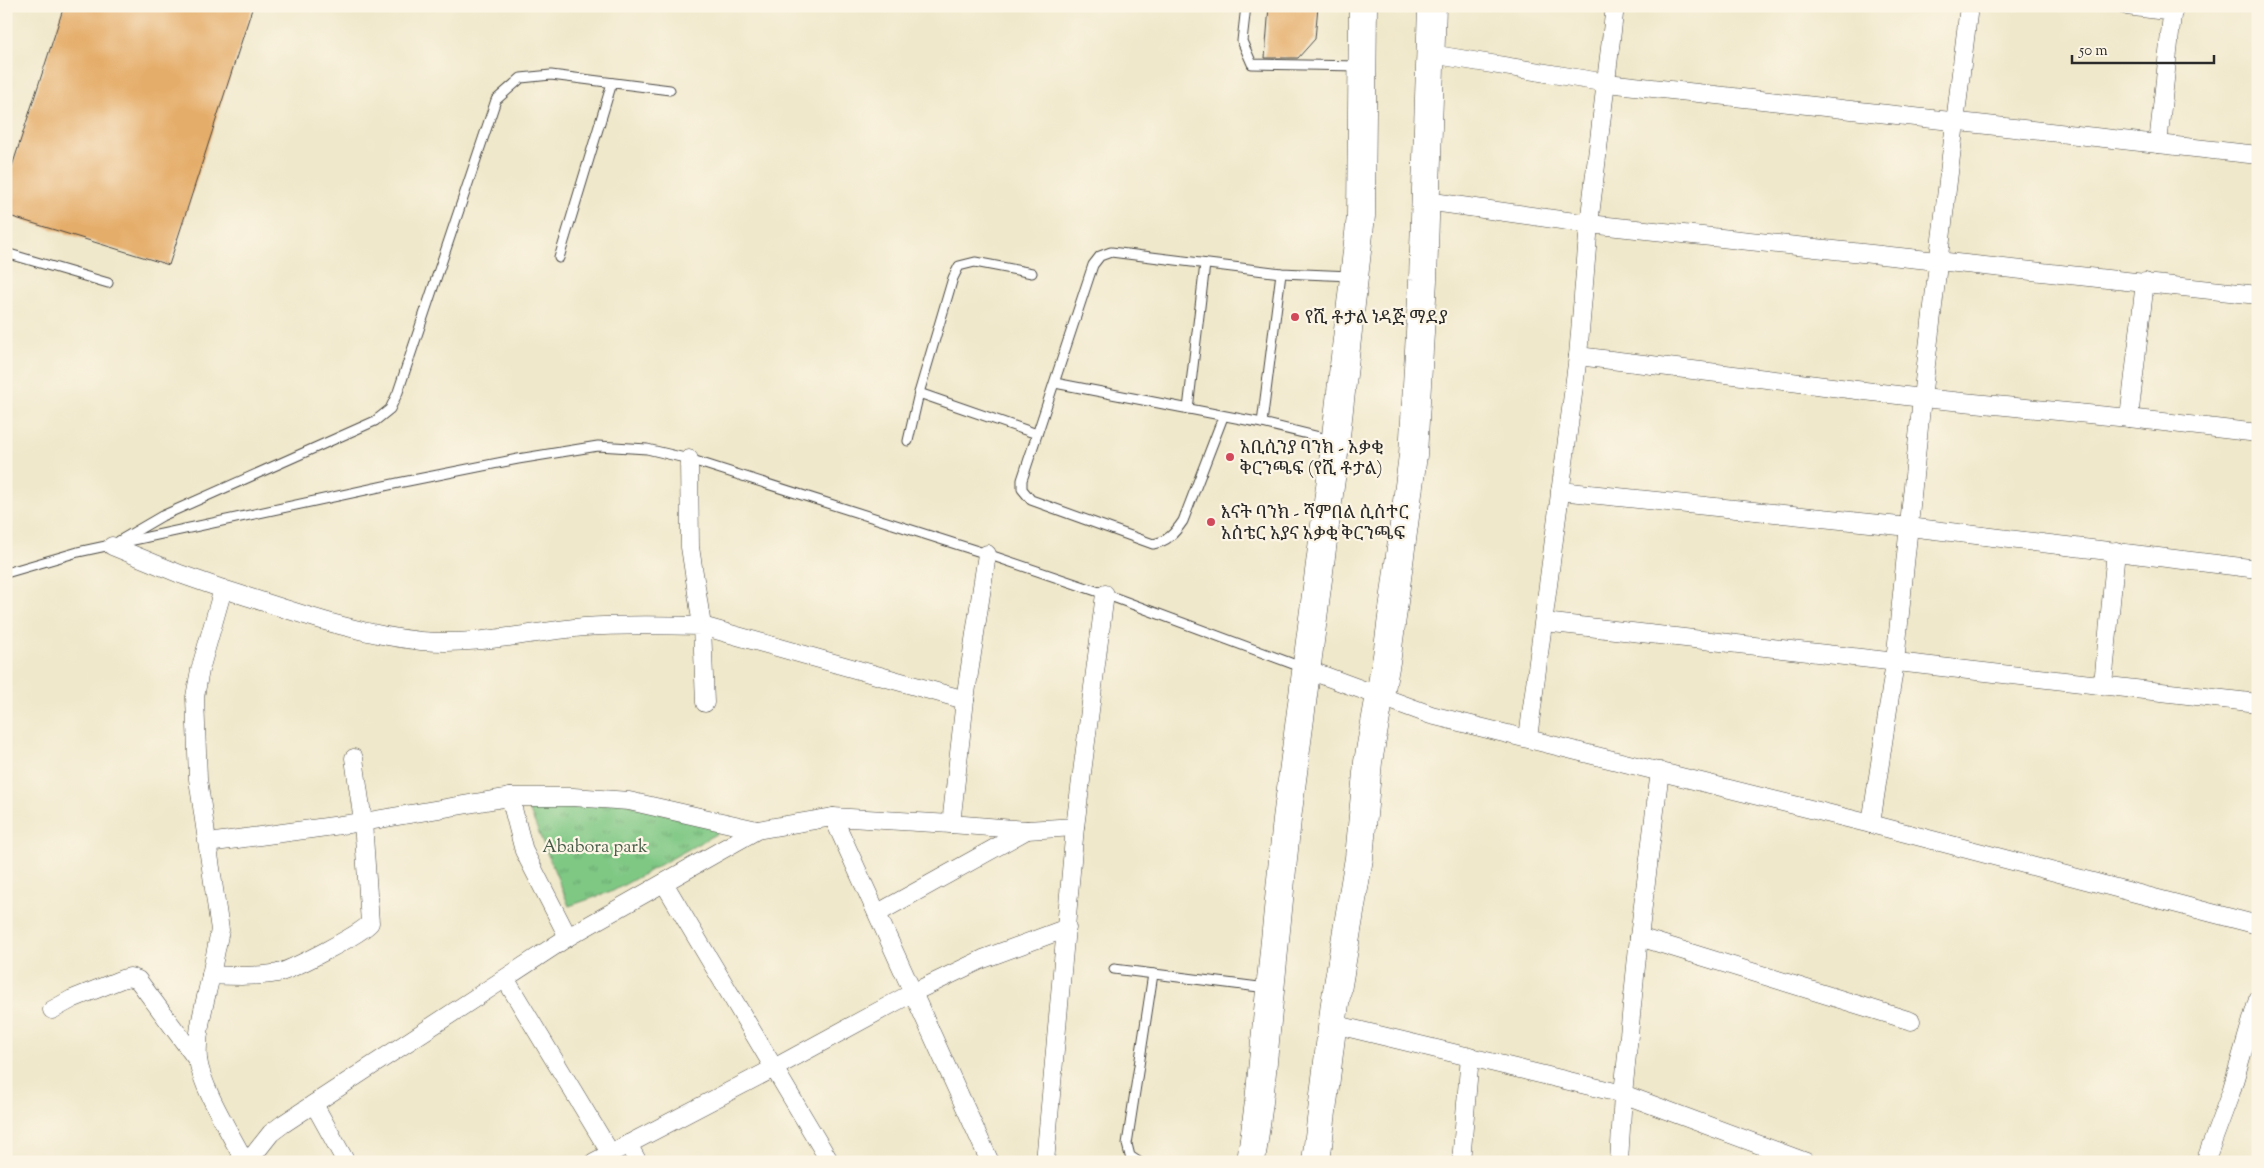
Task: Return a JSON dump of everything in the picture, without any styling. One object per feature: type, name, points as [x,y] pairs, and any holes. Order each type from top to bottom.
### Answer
[{"type":"main road","points":[[1251,1162],[1260,1102],[1286,828],[1320,570],[1361,216],[1363,6]]},
{"type":"main road","points":[[1316,1162],[1334,1003],[1359,858],[1368,762],[1381,697],[1413,455],[1426,201],[1432,6]]},
{"type":"street","points":[[1528,738],[1578,356],[1589,224],[1615,6]]},
{"type":"street","points":[[1871,824],[1895,662],[1922,398],[1940,260],[1968,6]]},
{"type":"street","points":[[2127,6],[2173,9],[2158,144]]},
{"type":"street","points":[[1430,54],[1607,83],[2258,155]]},
{"type":"street","points":[[1426,201],[1589,224],[2258,295]]},
{"type":"street","points":[[2129,418],[2145,282]]},
{"type":"street","points":[[1578,356],[1922,398],[2129,418],[2258,434]]},
{"type":"street","points":[[689,459],[690,547],[702,626],[705,703]]},
{"type":"street","points":[[1560,490],[1909,527],[2258,569]]},
{"type":"street","points":[[112,546],[180,574],[223,589],[366,633],[423,641],[480,640],[585,627],[702,626],[965,700]]},
{"type":"street","points":[[2103,684],[2116,551]]},
{"type":"street","points":[[951,824],[965,700],[987,554]]},
{"type":"street","points":[[223,589],[200,670],[195,697],[198,779],[220,930],[198,1039],[198,1061],[204,1080],[246,1162],[271,1133],[407,1041],[506,980],[568,938],[757,830],[833,817],[1027,830],[1075,826]]},
{"type":"street","points":[[1045,1162],[1075,826],[1105,594]]},
{"type":"street","points":[[1544,622],[2258,703]]},
{"type":"street","points":[[1306,669],[1431,715],[1660,770],[2258,925]]},
{"type":"street","points":[[211,975],[248,976],[279,972],[365,929],[370,923],[371,915],[363,822],[354,758]]},
{"type":"street","points":[[1619,1162],[1623,1094],[1639,937],[1660,770]]},
{"type":"street","points":[[208,843],[363,822],[510,797],[573,797],[629,802],[757,830]]},
{"type":"street","points":[[510,797],[524,851],[568,938]]},
{"type":"street","points":[[833,817],[990,1162]]},
{"type":"street","points":[[878,913],[1027,830]]},
{"type":"street","points":[[664,883],[776,1067],[830,1162]]},
{"type":"street","points":[[594,1162],[776,1067],[912,993],[983,958],[1067,928]]},
{"type":"street","points":[[1639,937],[1910,1021]]},
{"type":"street","points":[[52,1010],[72,999],[130,977],[138,980],[198,1061]]},
{"type":"street","points":[[506,980],[611,1154]]},
{"type":"street","points":[[2205,1162],[2231,1092],[2258,999]]},
{"type":"street","points":[[1333,1024],[1623,1094],[1806,1162]]},
{"type":"street","points":[[1461,1162],[1470,1056]]},
{"type":"street","points":[[314,1104],[346,1162]]},
{"type":"street","points":[[628,1144],[638,1162]]},
{"type":"lane","points":[[1246,6],[1242,41],[1252,64],[1363,66]]},
{"type":"lane","points":[[112,546],[162,516],[375,421],[390,409],[398,392],[496,100],[521,78],[550,75],[670,90]]},
{"type":"lane","points":[[559,258],[612,83]]},
{"type":"lane","points":[[1223,417],[1183,521],[1174,534],[1165,542],[1153,544],[1031,500],[1022,490],[1022,480],[1093,265],[1100,256],[1111,252],[1282,273],[1354,276]]},
{"type":"lane","points":[[6,254],[108,284]]},
{"type":"lane","points":[[908,441],[919,393],[953,278],[959,266],[975,262],[1032,273]]},
{"type":"lane","points":[[1188,409],[1205,264]]},
{"type":"lane","points":[[1262,423],[1282,273]]},
{"type":"lane","points":[[1055,383],[1223,417],[1262,423],[1335,440]]},
{"type":"lane","points":[[919,393],[1037,434]]},
{"type":"lane","points":[[6,573],[112,546],[398,483],[518,459],[598,446],[647,448],[689,459],[987,554],[1105,594],[1306,669]]},
{"type":"lane","points":[[1114,969],[1270,988]]},
{"type":"lane","points":[[1139,1162],[1130,1156],[1128,1144],[1153,974]]},
{"type":"green space","name":"Ababora park","points":[[524,797],[620,801],[723,830],[613,891],[569,906]]},
{"type":"building","points":[[64,6],[253,6],[169,265],[6,215],[6,185]]},
{"type":"building","points":[[1269,6],[1318,6],[1315,39],[1298,58],[1265,58]]},
{"type":"place","name":"የሺ ቶታል ነዳጅ ማደያ","points":[[1295,317]]},
{"type":"place","name":"አቢሲንያ ባንክ - አቃቂ ቅርንጫፍ (የሺ ቶታል)","points":[[1230,457]]},
{"type":"place","name":"እናት ባንክ - ሻምበል ሲስተር አስቴር አያና አቃቂ ቅርንጫፍ","points":[[1211,522]]}]
